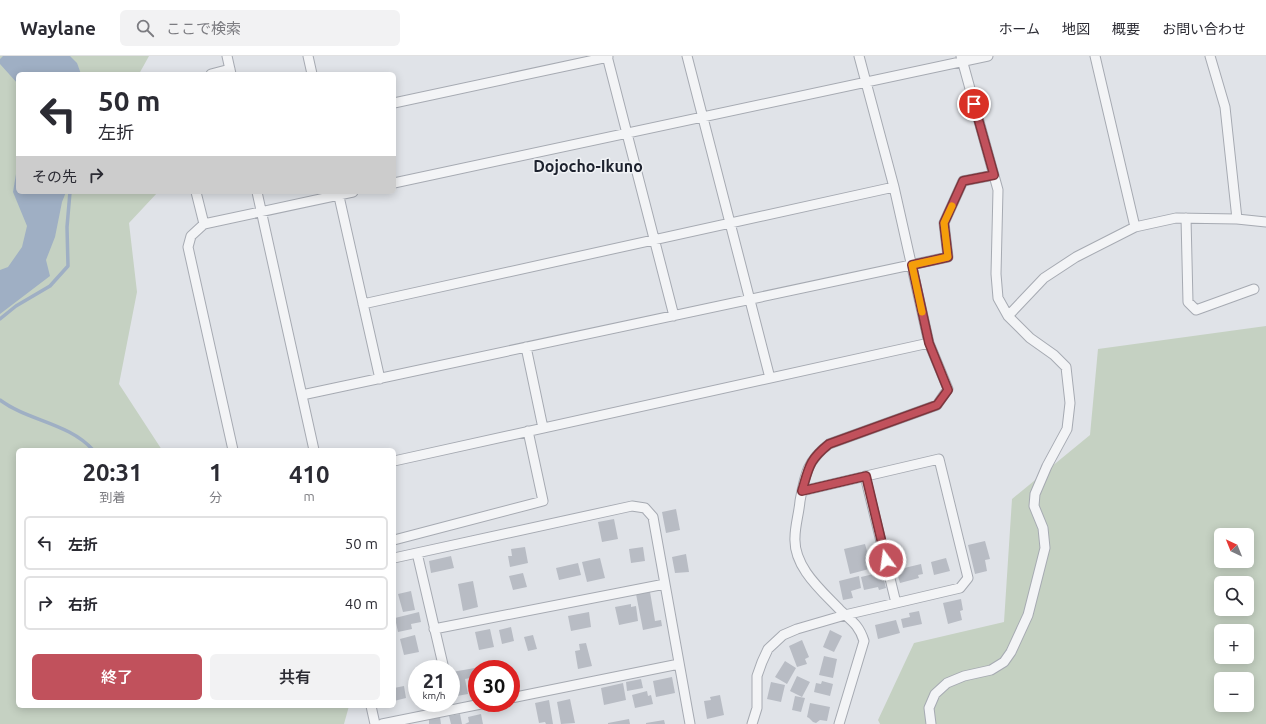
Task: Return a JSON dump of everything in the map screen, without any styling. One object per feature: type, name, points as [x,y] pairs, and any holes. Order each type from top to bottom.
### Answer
[{"type":"street","points":[[227,56],[230,72]]},
{"type":"street","points":[[308,56],[312,72]]},
{"type":"street","points":[[396,103],[607,56],[674,316]]},
{"type":"street","points":[[687,56],[770,378]]},
{"type":"street","points":[[839,724],[864,641],[860,629],[812,581],[799,561],[794,539],[802,491],[810,463],[819,452],[829,444],[937,405],[948,390],[929,343],[894,187],[859,56]]},
{"type":"street","points":[[396,183],[866,82],[962,59],[988,56]]},
{"type":"street","points":[[1095,56],[1135,227]]},
{"type":"street","points":[[1210,56],[1225,107],[1237,219]]},
{"type":"street","points":[[931,724],[929,708],[936,694],[947,683],[964,676],[991,670],[1004,662],[1011,652],[1028,615],[1045,548],[1042,528],[1034,506],[1035,494],[1047,466],[1067,429],[1070,403],[1066,367],[1054,355],[1030,338],[1008,316],[998,298],[996,274],[998,190],[962,59]]},
{"type":"street","points":[[302,396],[948,257],[944,223],[963,181],[994,175]]},
{"type":"street","points":[[364,304],[894,187]]},
{"type":"street","points":[[196,194],[204,224]]},
{"type":"street","points":[[258,194],[314,448]]},
{"type":"street","points":[[233,448],[188,247],[191,236],[204,224],[339,194],[380,379]]},
{"type":"street","points":[[1008,316],[1044,278],[1076,257],[1135,227],[1176,218],[1237,219],[1266,222]]},
{"type":"street","points":[[1186,218],[1188,302],[1196,310],[1254,289]]},
{"type":"street","points":[[396,461],[929,343]]},
{"type":"street","points":[[526,347],[543,428]]},
{"type":"street","points":[[396,539],[543,501],[528,431]]},
{"type":"street","points":[[752,724],[757,708],[757,676],[768,649],[783,635],[797,629],[845,615],[960,588],[968,578],[939,459],[802,491]]},
{"type":"street","points":[[866,476],[896,602]]},
{"type":"street","points":[[396,558],[632,506],[645,508],[653,517],[690,724]]},
{"type":"street","points":[[417,553],[442,660]]},
{"type":"street","points":[[434,629],[665,584]]},
{"type":"street","points":[[520,696],[679,664]]},
{"type":"street","points":[[371,708],[375,724]]},
{"type":"street","points":[[382,724],[426,712]]},
{"type":"green space","points":[[0,56],[149,56],[140,72],[16,72],[16,194],[156,194],[129,223],[137,292],[119,384],[161,448],[16,448],[16,708],[348,708],[344,724],[0,724]]},
{"type":"green space","points":[[1266,326],[1266,724],[880,724],[878,720],[914,643],[1004,622],[1012,499],[1090,435],[1098,349]]},
{"type":"water","points":[[3,56],[70,56],[77,63],[80,72],[16,72],[16,82],[0,64],[0,59]]},
{"type":"water","points":[[16,174],[16,194],[65,194],[62,202],[55,237],[46,260],[50,276],[0,314],[0,270],[8,267],[22,247],[27,226],[13,192]]},
{"type":"building","points":[[676,509],[680,530],[666,533],[662,512]]},
{"type":"building","points":[[614,519],[618,539],[602,542],[598,522]]},
{"type":"building","points":[[985,541],[990,559],[985,560],[987,571],[975,574],[968,545]]},
{"type":"building","points":[[865,544],[870,562],[868,563],[869,569],[850,574],[844,549]]},
{"type":"building","points":[[525,547],[528,563],[510,567],[508,556],[512,556],[511,549]]},
{"type":"building","points":[[643,547],[645,561],[631,563],[629,549]]},
{"type":"building","points":[[686,554],[689,572],[675,573],[672,557]]},
{"type":"building","points":[[451,556],[454,568],[431,573],[429,561]]},
{"type":"building","points":[[600,558],[605,578],[587,582],[582,562]]},
{"type":"building","points":[[946,558],[950,571],[934,575],[931,562]]},
{"type":"building","points":[[578,563],[581,575],[559,580],[556,568]]},
{"type":"building","points":[[921,564],[923,574],[918,575],[919,578],[900,583],[896,570]]},
{"type":"building","points":[[882,572],[886,588],[879,590],[878,587],[864,590],[861,577]]},
{"type":"building","points":[[523,573],[527,587],[513,590],[509,576]]},
{"type":"building","points":[[859,576],[861,588],[851,591],[853,598],[843,600],[839,581]]},
{"type":"building","points":[[473,581],[478,607],[463,611],[458,584]]},
{"type":"building","points":[[411,591],[415,610],[403,612],[398,594]]},
{"type":"building","points":[[650,592],[655,621],[661,620],[662,626],[643,630],[636,594]]},
{"type":"building","points":[[961,599],[963,610],[960,611],[962,620],[948,624],[943,603]]},
{"type":"building","points":[[631,604],[631,607],[636,606],[638,621],[619,625],[615,607]]},
{"type":"building","points":[[919,611],[922,624],[903,628],[901,619],[910,617],[909,613]]},
{"type":"building","points":[[419,612],[421,622],[411,624],[412,629],[398,632],[396,618]]},
{"type":"building","points":[[589,612],[591,627],[571,631],[568,616]]},
{"type":"building","points":[[896,620],[900,633],[878,639],[875,625]]},
{"type":"building","points":[[511,627],[514,641],[502,644],[499,630]]},
{"type":"building","points":[[490,629],[494,647],[479,650],[475,632]]},
{"type":"building","points":[[830,630],[842,636],[834,652],[823,647]]},
{"type":"building","points":[[415,635],[419,652],[404,655],[400,639]]},
{"type":"building","points":[[533,635],[537,649],[528,651],[524,637]]},
{"type":"building","points":[[802,640],[809,657],[805,659],[807,664],[797,667],[789,646]]},
{"type":"building","points":[[586,643],[592,666],[578,669],[575,651],[580,650],[579,644]]},
{"type":"building","points":[[824,656],[837,659],[833,678],[819,675]]},
{"type":"building","points":[[785,661],[796,668],[787,684],[775,677]]},
{"type":"building","points":[[468,669],[468,678],[465,679],[468,694],[460,695],[460,671]]},
{"type":"building","points":[[797,676],[810,682],[802,697],[790,691]]},
{"type":"building","points":[[672,677],[675,693],[656,697],[653,681]]},
{"type":"building","points":[[641,679],[643,688],[627,691],[626,682]]},
{"type":"building","points":[[822,681],[833,684],[830,696],[814,692],[816,683],[821,684]]},
{"type":"building","points":[[771,682],[785,685],[781,702],[767,699]]},
{"type":"building","points":[[623,683],[626,700],[604,705],[601,688]]},
{"type":"building","points":[[404,686],[406,698],[396,700],[396,688]]},
{"type":"building","points":[[647,691],[648,696],[651,695],[653,704],[635,708],[632,695]]},
{"type":"building","points":[[720,695],[724,715],[707,719],[704,701],[711,700],[710,697]]},
{"type":"building","points":[[795,696],[805,698],[801,712],[792,710]]},
{"type":"building","points":[[570,699],[575,723],[561,724],[557,702]]},
{"type":"building","points":[[549,700],[553,724],[546,724],[545,722],[539,723],[535,703]]},
{"type":"building","points":[[810,703],[830,707],[827,721],[820,720],[816,723],[807,717]]},
{"type":"building","points":[[460,714],[462,724],[451,724],[449,716]]},
{"type":"building","points":[[481,714],[483,724],[465,724],[469,722],[468,717]]},
{"type":"building","points":[[440,717],[441,724],[429,724],[429,719]]},
{"type":"building","points":[[629,719],[630,724],[608,724],[608,723]]},
{"type":"building","points":[[664,720],[665,724],[646,724],[646,723]]},
{"type":"waterway","points":[[0,319],[16,306],[50,286],[68,266],[67,227],[70,194]]},
{"type":"waterway","points":[[0,400],[23,413],[72,434],[91,448]]},
{"type":"slow traffic","points":[[922,312],[912,265],[948,257],[944,223],[952,206]]},
{"type":"district","name":"Dojocho-Ikuno","points":[[588,166]]},
{"type":"route","points":[[886,560],[866,476],[802,491],[810,463],[819,452],[829,444],[937,405],[948,390],[929,343],[912,265],[948,257],[944,223],[963,181],[994,175],[974,104]]}]
